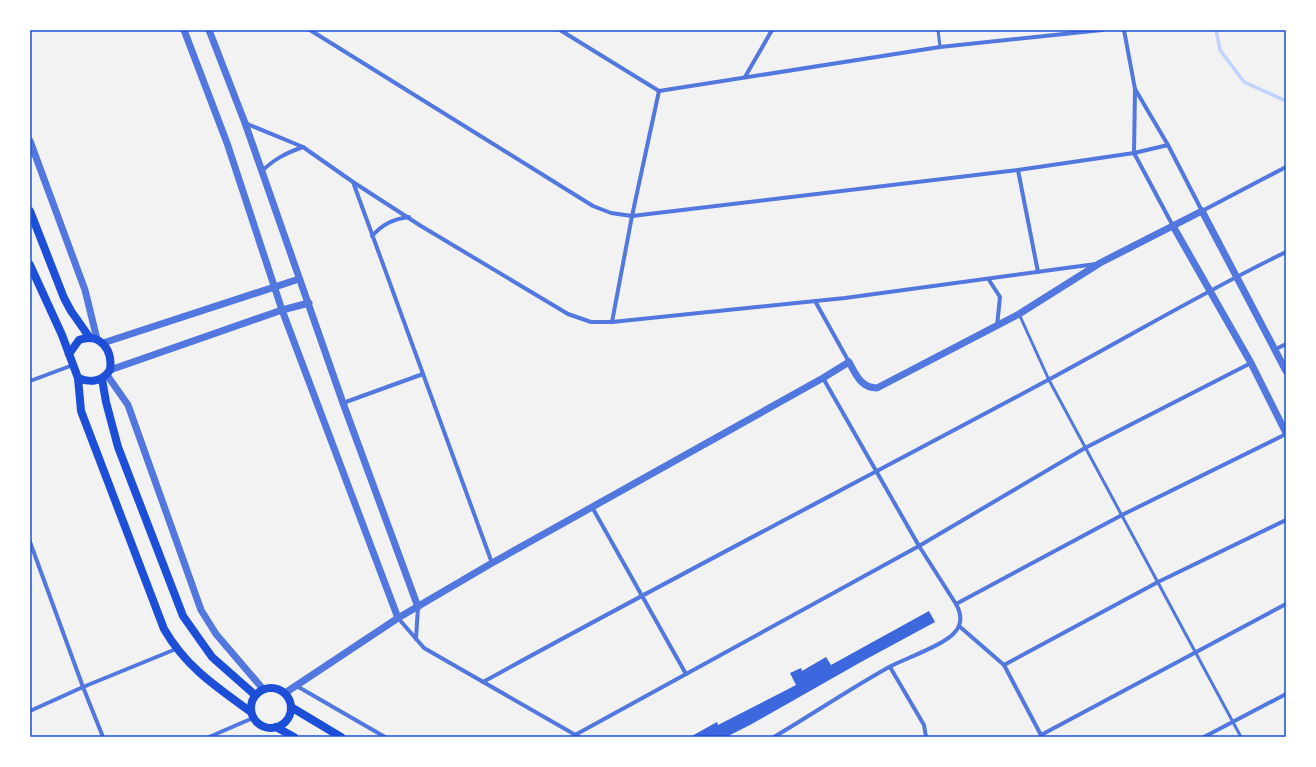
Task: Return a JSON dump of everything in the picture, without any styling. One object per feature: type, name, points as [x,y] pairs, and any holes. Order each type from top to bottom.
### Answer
[{"type":"main road","points":[[30,211],[64,298],[71,311],[110,355],[106,374],[106,402],[118,447],[183,616],[212,657],[255,695]]},
{"type":"main road","points":[[30,265],[78,378],[82,411],[164,629],[176,649],[200,674],[252,715],[259,724],[267,728],[276,727],[284,723],[289,716],[291,707],[289,700],[285,693],[278,689],[270,687],[262,689],[252,700],[252,715]]},
{"type":"main road","points":[[69,354],[79,340],[97,340]]},
{"type":"main road","points":[[78,378],[87,381],[106,374]]},
{"type":"main road","points":[[291,707],[341,737]]},
{"type":"main road","points":[[276,727],[294,737]]},
{"type":"street","points":[[184,30],[227,143],[282,310],[398,618],[424,648],[577,736],[686,674],[920,546],[1085,448],[1251,363]]},
{"type":"street","points":[[209,30],[245,123],[343,403],[418,607],[416,639]]},
{"type":"street","points":[[310,30],[594,206],[611,213],[632,216],[1018,170],[1134,153],[1168,145]]},
{"type":"street","points":[[560,30],[659,91],[940,47],[1102,30]]},
{"type":"street","points":[[745,77],[772,30]]},
{"type":"street","points":[[956,604],[1122,515],[1286,433],[1251,363],[1173,226],[1134,153],[1134,89],[1124,30]]},
{"type":"street","points":[[1134,89],[1168,145],[1286,371]]},
{"type":"street","points":[[612,322],[632,216],[659,91]]},
{"type":"street","points":[[245,123],[304,147],[353,182],[410,217],[421,226],[568,314],[591,322],[612,322],[815,301],[989,280],[1100,263]]},
{"type":"street","points":[[30,141],[85,290],[97,340],[299,279]]},
{"type":"street","points":[[261,172],[272,161],[284,154],[304,147]]},
{"type":"street","points":[[815,301],[860,382],[871,388],[877,388],[1019,314],[1100,263],[1202,212],[1286,167]]},
{"type":"street","points":[[1018,170],[1038,272]]},
{"type":"street","points":[[353,182],[492,563]]},
{"type":"street","points":[[372,236],[387,222],[396,218],[410,217]]},
{"type":"street","points":[[483,682],[642,594],[1049,380],[1236,276],[1286,252]]},
{"type":"street","points":[[989,280],[1000,297],[997,326]]},
{"type":"street","points":[[262,689],[216,634],[201,610],[128,405],[106,374],[282,310],[309,303]]},
{"type":"street","points":[[1274,350],[1286,344]]},
{"type":"street","points":[[285,693],[398,618],[492,563],[849,362]]},
{"type":"street","points":[[30,381],[72,365]]},
{"type":"street","points":[[343,403],[423,374]]},
{"type":"street","points":[[774,737],[890,667],[952,636],[959,626],[960,612],[956,604],[920,546],[823,378]]},
{"type":"street","points":[[592,507],[686,674]]},
{"type":"street","points":[[1004,665],[1158,582],[1286,520]]},
{"type":"street","points":[[30,542],[82,687],[103,737]]},
{"type":"street","points":[[959,626],[1004,665],[1041,736],[1286,604]]},
{"type":"street","points":[[30,711],[82,687],[176,649]]},
{"type":"street","points":[[890,667],[924,725],[926,737]]},
{"type":"street","points":[[295,685],[385,737]]},
{"type":"street","points":[[1204,737],[1286,694]]},
{"type":"street","points":[[209,737],[252,715]]},
{"type":"lane","points":[[938,30],[940,47]]},
{"type":"lane","points":[[1019,314],[1049,380],[1241,737]]},
{"type":"building","points":[[929,611],[935,622],[750,725],[726,737],[690,737],[717,722],[718,725],[796,685],[790,673],[801,668],[802,671],[826,657],[831,665]]},
{"type":"waterway","points":[[1216,30],[1220,50],[1244,82],[1286,101]]}]
